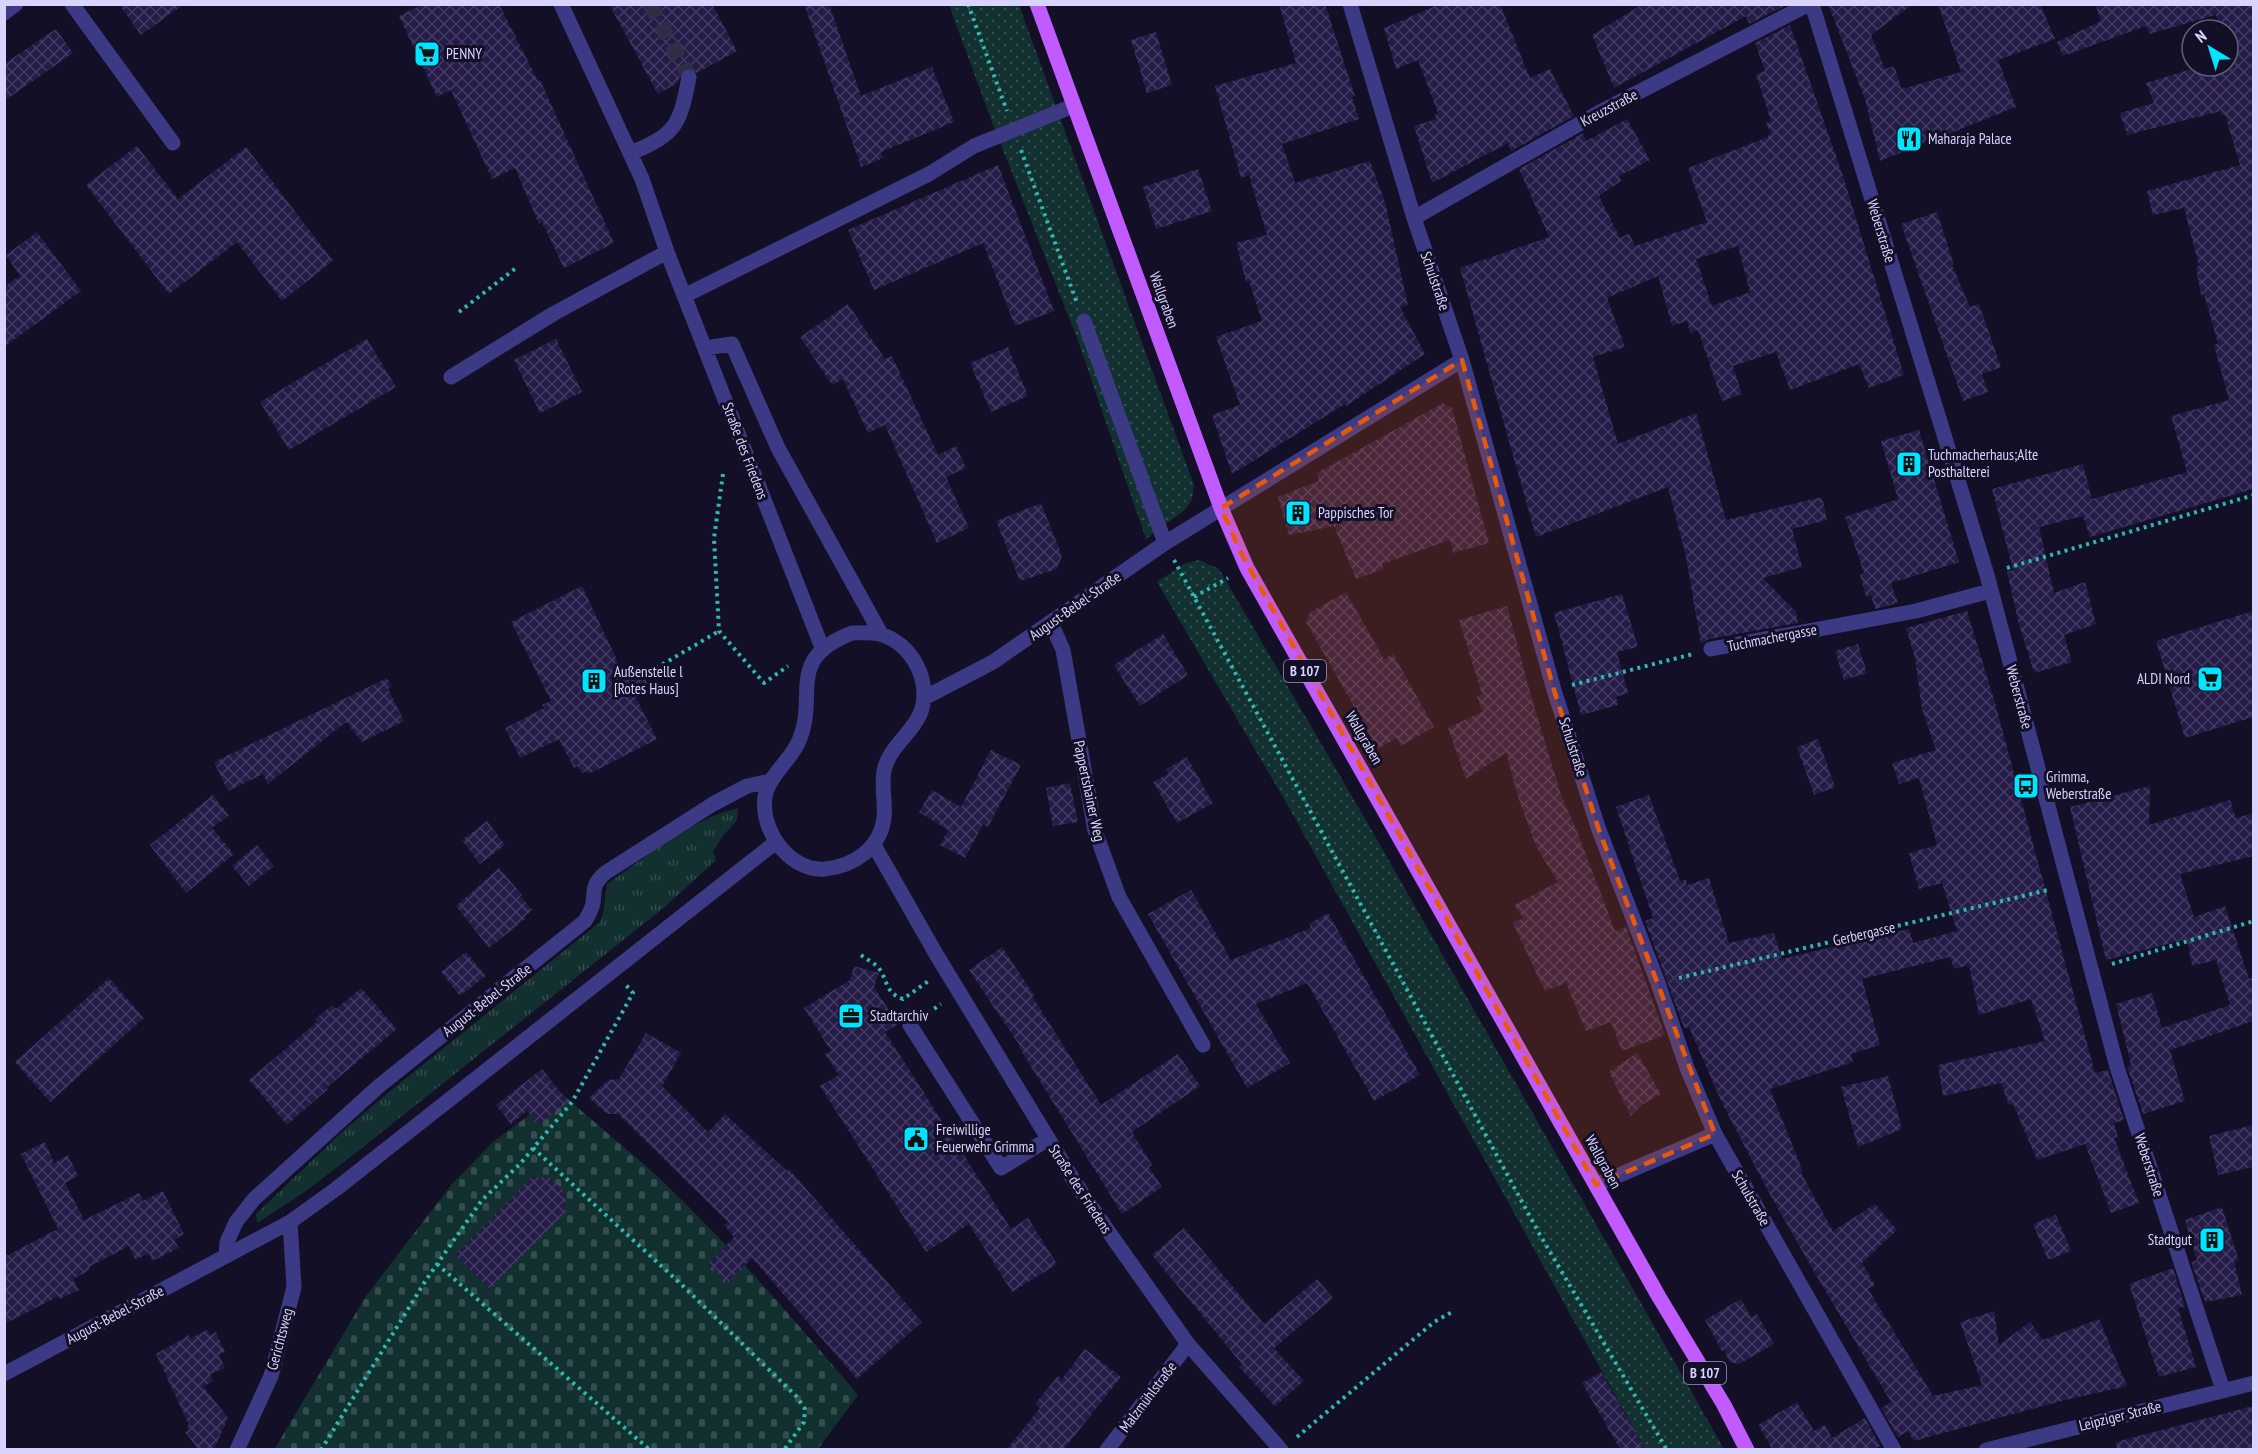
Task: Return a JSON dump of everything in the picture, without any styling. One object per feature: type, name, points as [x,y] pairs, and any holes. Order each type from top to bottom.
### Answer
[{"type":"main road","name":"Wallgraben","points":[[1037,4],[1221,508],[1250,573],[1747,1449]]},
{"type":"street","points":[[4,13],[16,4]]},
{"type":"street","points":[[72,4],[173,143]]},
{"type":"street","name":"Straße des Friedens","points":[[561,4],[631,153],[684,296],[823,650]]},
{"type":"street","name":"Schulstraße","points":[[1350,4],[1414,218],[1462,360],[1554,690],[1599,830],[1658,983],[1687,1068],[1715,1134],[1894,1449]]},
{"type":"street","name":"Kreuzstraße","points":[[1414,218],[1607,108],[1810,4]]},
{"type":"street","name":"Weberstraße","points":[[1810,4],[1987,575],[2117,1067],[2223,1390]]},
{"type":"street","points":[[631,153],[656,143],[675,125],[683,110],[689,77]]},
{"type":"street","points":[[684,296],[929,174],[974,146],[1073,106]]},
{"type":"street","points":[[451,377],[553,314],[668,252]]},
{"type":"street","points":[[1084,321],[1165,543]]},
{"type":"street","points":[[705,348],[732,344],[778,448],[881,634]]},
{"type":"street","points":[[1221,508],[1462,360]]},
{"type":"street","name":"August-Bebel-Straße","points":[[924,698],[993,662],[1165,543],[1221,508]]},
{"type":"street","name":"Tuchmachergasse","points":[[1711,649],[1916,611],[1990,591]]},
{"type":"street","name":"Pappertshainer Weg","points":[[1051,623],[1063,650],[1095,831],[1119,897],[1203,1045]]},
{"type":"street","points":[[852,633],[881,634],[898,643],[912,657],[921,671],[924,698],[920,713],[895,748],[885,767],[884,817],[881,831],[874,845],[857,860],[837,868],[820,869],[790,858],[776,842],[767,822],[766,793],[771,781],[798,743],[804,724],[807,674],[823,650],[838,639],[852,633]]},
{"type":"street","name":"August-Bebel-Straße","points":[[226,1256],[227,1242],[236,1222],[254,1199],[379,1086],[585,921],[593,905],[593,889],[605,873],[712,804],[747,786],[771,781]]},
{"type":"street","name":"August-Bebel-Straße","points":[[4,1374],[290,1222],[776,842]]},
{"type":"street","name":"Straße des Friedens","points":[[874,845],[945,969],[1048,1139],[1108,1231],[1188,1344],[1286,1446]]},
{"type":"street","points":[[910,1025],[1001,1168],[1048,1139]]},
{"type":"street","points":[[1596,1185],[1715,1134]]},
{"type":"street","name":"Gerichtsweg","points":[[237,1449],[271,1376],[294,1287],[290,1222]]},
{"type":"street","name":"Malzmühlstraße","points":[[1107,1449],[1188,1344]]},
{"type":"street","name":"Leipziger Straße","points":[[1986,1449],[2253,1383]]},
{"type":"path","points":[[968,4],[1084,321]]},
{"type":"path","points":[[459,312],[516,268]]},
{"type":"path","points":[[723,474],[714,538],[719,631],[764,683],[788,666]]},
{"type":"path","points":[[1987,575],[2253,495]]},
{"type":"path","points":[[1165,543],[1540,1235],[1667,1449]]},
{"type":"path","points":[[1194,597],[1229,578]]},
{"type":"path","points":[[643,676],[719,631]]},
{"type":"path","name":"Tuchmachergasse","points":[[1554,690],[1711,649]]},
{"type":"path","name":"Gerbergasse","points":[[1658,983],[2069,885]]},
{"type":"path","points":[[2091,971],[2253,921]]},
{"type":"path","points":[[861,955],[878,967],[886,986],[895,996],[903,999],[945,969]]},
{"type":"path","points":[[321,1449],[437,1264],[482,1200],[520,1164],[572,1102],[633,993],[613,971]]},
{"type":"path","points":[[910,1025],[959,992]]},
{"type":"path","points":[[533,1148],[683,1286],[796,1396],[805,1409],[804,1422],[784,1449]]},
{"type":"path","points":[[437,1264],[650,1449]]},
{"type":"path","points":[[1286,1446],[1434,1322],[1452,1312]]},
{"type":"highlighted area","points":[[1462,360],[1554,690],[1599,830],[1715,1134],[1596,1185],[1242,555],[1221,508]]},
{"type":"green space","points":[[949,5],[1019,5],[1194,485],[1192,499],[1186,509],[1146,539],[1077,338],[992,122]]},
{"type":"green space","points":[[1199,560],[1219,569],[1363,815],[1724,1449],[1645,1449],[1287,804],[1157,582],[1184,564]]},
{"type":"green space","points":[[738,808],[737,820],[713,852],[716,860],[666,906],[348,1159],[303,1193],[257,1223],[256,1214],[343,1131],[600,922],[607,884],[686,830]]},
{"type":"green space","points":[[560,1092],[657,1176],[710,1228],[858,1395],[818,1449],[274,1450],[366,1296],[452,1184],[493,1142]]},
{"type":"building","points":[[119,4],[184,4],[141,35]]},
{"type":"building","points":[[423,4],[499,4],[538,81],[540,80],[614,243],[564,268],[542,222],[539,224],[515,168],[492,179],[451,90],[437,97],[399,16]]},
{"type":"building","points":[[609,4],[712,4],[737,51],[697,73],[691,68],[685,68],[681,71],[678,83],[658,94]]},
{"type":"building","points":[[804,4],[829,4],[861,96],[932,67],[954,122],[881,152],[883,158],[861,167]]},
{"type":"building","points":[[1279,4],[1325,4],[1355,96],[1352,97],[1359,119],[1282,144],[1295,183],[1370,161],[1385,202],[1408,305],[1400,307],[1425,354],[1346,406],[1345,404],[1232,474],[1212,415],[1240,405],[1216,337],[1262,321],[1249,281],[1246,282],[1236,243],[1267,235],[1249,175],[1241,178],[1215,86],[1296,63]]},
{"type":"building","points":[[1440,4],[1500,4],[1530,78],[1550,69],[1574,116],[1511,151],[1508,143],[1432,183],[1414,126],[1436,119],[1435,114],[1438,113],[1418,60],[1396,69],[1384,28]]},
{"type":"building","points":[[1643,4],[1783,4],[1784,6],[1749,24],[1746,16],[1614,88],[1592,35]]},
{"type":"building","points":[[1828,4],[1913,4],[1871,35],[1885,69],[1894,66],[1902,89],[1961,72],[1938,4],[2040,4],[2055,39],[1998,60],[2016,107],[1880,161],[1865,99]]},
{"type":"building","points":[[2095,4],[2253,4],[2253,489],[2090,537],[2083,516],[2039,527],[2054,593],[2085,582],[2096,624],[2064,635],[2072,662],[2034,673],[2019,624],[2007,572],[2013,570],[1992,489],[2083,464],[2092,499],[2187,472],[2171,416],[2229,400],[2214,345],[2218,344],[2204,294],[2201,295],[2196,267],[2199,266],[2184,208],[2153,215],[2147,191],[2240,165],[2225,115],[2222,115],[2221,111],[2127,135],[2120,113],[2154,103],[2146,83],[2180,72],[2180,78],[2240,78],[2240,18],[2217,18],[2216,15],[2205,18],[2180,18],[2180,25],[2149,34],[2146,26],[2063,56],[2057,42],[2101,21]]},
{"type":"building","points":[[1790,25],[1843,176],[1904,375],[1869,388],[1859,364],[1790,390],[1776,352],[1733,366],[1742,394],[1722,401],[1698,330],[1690,333],[1687,321],[1672,326],[1658,276],[1607,298],[1625,347],[1593,357],[1618,444],[1696,413],[1726,520],[1822,497],[1827,520],[1792,529],[1802,567],[1763,578],[1796,612],[1798,623],[1709,639],[1701,644],[1686,557],[1668,487],[1536,537],[1460,268],[1549,237],[1519,169],[1583,133],[1586,141],[1627,119],[1650,160],[1619,176],[1621,181],[1599,196],[1620,238],[1629,233],[1635,246],[1707,222],[1688,168],[1771,134],[1766,123],[1771,121],[1756,74],[1765,71],[1755,43]],"holes":[[[1738,246],[1750,292],[1712,306],[1696,259]]]},
{"type":"building","points":[[56,29],[73,53],[4,101],[4,64]]},
{"type":"building","points":[[1156,32],[1172,85],[1147,93],[1131,40]]},
{"type":"building","points":[[137,146],[178,199],[246,147],[333,261],[282,301],[237,242],[169,294],[86,185]]},
{"type":"building","points":[[998,165],[1054,311],[1015,326],[983,243],[874,290],[848,230]]},
{"type":"building","points":[[1198,169],[1212,211],[1156,229],[1143,187]]},
{"type":"building","points":[[1937,212],[1954,265],[1952,265],[1970,307],[1979,304],[2001,367],[1982,374],[1988,392],[1963,401],[1901,224]]},
{"type":"building","points":[[37,232],[81,291],[4,347],[4,287],[20,276],[6,255]]},
{"type":"building","points":[[848,304],[885,359],[892,356],[938,455],[956,446],[966,468],[946,477],[969,528],[937,543],[885,425],[868,433],[843,379],[832,385],[800,337]]},
{"type":"building","points":[[367,339],[396,387],[289,450],[260,402]]},
{"type":"building","points":[[556,339],[582,392],[540,413],[514,360]]},
{"type":"building","points":[[1008,347],[1028,396],[991,412],[970,363]]},
{"type":"building","points":[[1443,403],[1452,408],[1489,543],[1453,553],[1450,540],[1382,564],[1383,569],[1356,579],[1334,526],[1289,535],[1278,497],[1319,481],[1317,473]]},
{"type":"building","points":[[1919,430],[1959,562],[1891,583],[1898,603],[1875,609],[1871,595],[1866,596],[1860,575],[1864,573],[1845,517],[1898,499],[1881,441]]},
{"type":"building","points":[[1041,503],[1062,556],[1057,569],[1020,581],[996,521]]},
{"type":"building","name":"Außenstelle l [Rotes Haus]","points":[[582,586],[624,675],[639,667],[649,687],[634,694],[657,739],[589,774],[587,771],[582,773],[577,766],[574,768],[559,739],[520,758],[505,728],[544,708],[542,705],[551,701],[511,622]]},
{"type":"building","points":[[1346,592],[1384,659],[1393,654],[1434,727],[1401,746],[1397,738],[1378,749],[1306,622],[1309,613]]},
{"type":"building","points":[[1622,594],[1638,647],[1617,652],[1628,693],[1616,697],[1618,705],[1581,715],[1554,613]]},
{"type":"building","points":[[1507,606],[1562,798],[1615,931],[1626,927],[1665,1035],[1622,1051],[1611,1022],[1586,1031],[1566,983],[1545,991],[1513,923],[1523,918],[1514,905],[1558,882],[1537,848],[1520,803],[1506,753],[1466,779],[1448,728],[1482,712],[1477,696],[1482,694],[1459,620]]},
{"type":"building","points":[[1967,611],[1995,703],[2095,1073],[2108,1070],[2124,1120],[2114,1123],[2118,1137],[2114,1138],[2139,1203],[2111,1213],[2085,1144],[2037,1160],[2013,1104],[2009,1105],[2001,1083],[1943,1096],[1938,1065],[2045,1041],[2031,999],[1979,1015],[1969,965],[1954,969],[1950,957],[1862,979],[1880,1045],[1851,1054],[1853,1062],[1770,1089],[1803,1172],[1801,1173],[1833,1231],[1875,1204],[1897,1230],[1862,1263],[1875,1285],[1868,1289],[1933,1396],[1982,1385],[1960,1322],[1994,1311],[1999,1345],[2030,1322],[2043,1340],[2099,1319],[2127,1386],[2061,1401],[1914,1441],[1908,1431],[1898,1437],[1881,1408],[1891,1402],[1768,1191],[1722,1103],[1689,1027],[1684,1028],[1645,921],[1653,918],[1616,807],[1649,795],[1680,881],[1686,880],[1687,885],[1709,878],[1729,943],[1774,933],[1782,959],[1909,929],[1913,943],[1957,931],[1942,883],[1919,889],[1909,853],[1937,845],[1919,778],[1899,784],[1892,763],[1936,750],[1922,709],[1915,658],[1906,628]]},
{"type":"building","name":"ALDI Nord","points":[[2253,611],[2253,717],[2185,738],[2156,641]]},
{"type":"building","points":[[1163,634],[1188,675],[1140,706],[1114,665]]},
{"type":"building","points":[[1858,644],[1867,673],[1844,680],[1835,651]]},
{"type":"building","points":[[387,678],[392,686],[388,689],[404,721],[362,742],[346,722],[268,784],[263,774],[228,791],[214,762]]},
{"type":"building","points":[[1818,739],[1835,787],[1814,795],[1797,747]]},
{"type":"building","points":[[991,750],[1021,765],[988,827],[983,824],[965,858],[940,845],[948,830],[919,812],[932,790],[961,807]]},
{"type":"building","points":[[1187,757],[1213,803],[1177,823],[1153,782],[1169,773],[1166,769]]},
{"type":"building","points":[[1070,783],[1078,822],[1053,826],[1046,788]]},
{"type":"building","points":[[2150,786],[2149,825],[2230,800],[2236,818],[2253,813],[2253,856],[2180,874],[2194,917],[2225,906],[2249,979],[2253,977],[2253,1021],[2170,1050],[2185,1101],[2143,1114],[2127,1066],[2131,1065],[2116,1004],[2152,993],[2162,1028],[2230,1005],[2216,960],[2192,966],[2187,939],[2106,960],[2070,807]]},
{"type":"building","points":[[213,795],[229,815],[212,828],[234,854],[186,893],[150,845]]},
{"type":"building","points":[[487,821],[505,845],[480,864],[462,840]]},
{"type":"building","points":[[257,845],[274,866],[249,886],[232,866]]},
{"type":"building","points":[[499,868],[532,910],[524,917],[525,919],[489,948],[456,906]]},
{"type":"building","points":[[1191,890],[1231,960],[1311,928],[1309,924],[1328,913],[1420,1075],[1374,1101],[1307,983],[1256,1004],[1290,1063],[1247,1088],[1148,914]]},
{"type":"building","points":[[1002,947],[1101,1105],[1178,1054],[1200,1086],[1132,1132],[1152,1165],[1149,1167],[1162,1187],[1122,1214],[1020,1046],[969,970]]},
{"type":"building","points":[[466,952],[486,976],[460,996],[441,972]]},
{"type":"building","points":[[854,966],[879,973],[874,987],[898,1024],[885,1032],[1011,1229],[1028,1218],[1057,1264],[1012,1292],[969,1224],[926,1252],[820,1086],[839,1075],[825,1054],[831,1051],[804,1008],[850,980]]},
{"type":"building","points":[[109,978],[144,1018],[50,1102],[15,1062]]},
{"type":"building","points":[[361,988],[397,1029],[326,1088],[328,1089],[287,1125],[249,1080],[317,1022],[315,1019],[332,1005],[336,1009]]},
{"type":"building","points":[[646,1033],[681,1053],[662,1086],[708,1132],[725,1114],[787,1171],[789,1169],[922,1322],[857,1379],[752,1258],[727,1283],[708,1264],[734,1237],[724,1225],[728,1222],[618,1114],[607,1114],[589,1098],[608,1080],[619,1079]]},
{"type":"building","points":[[1637,1053],[1661,1094],[1643,1104],[1631,1116],[1609,1072]]},
{"type":"building","points":[[542,1069],[568,1102],[538,1125],[527,1111],[511,1124],[496,1105]]},
{"type":"building","points":[[1888,1076],[1902,1129],[1858,1147],[1841,1087]]},
{"type":"building","points":[[2253,1125],[2253,1167],[2218,1175],[2209,1136]]},
{"type":"building","points":[[45,1142],[54,1163],[68,1155],[78,1176],[65,1183],[84,1220],[139,1193],[143,1201],[163,1191],[184,1234],[174,1240],[179,1248],[152,1261],[149,1253],[135,1260],[129,1246],[89,1267],[90,1270],[73,1279],[79,1290],[60,1299],[59,1296],[4,1324],[4,1257],[58,1229],[21,1154]]},
{"type":"building","points":[[532,1177],[550,1178],[565,1192],[566,1212],[490,1289],[455,1255]]},
{"type":"building","name":"Stadtgut","points":[[2222,1207],[2239,1261],[2234,1261],[2242,1295],[2205,1302],[2191,1262],[2197,1260],[2185,1220]]},
{"type":"building","points":[[2056,1215],[2071,1251],[2048,1260],[2033,1224]]},
{"type":"building","points":[[1184,1228],[1264,1324],[1317,1279],[1333,1298],[1274,1348],[1304,1381],[1275,1406],[1239,1367],[1242,1364],[1152,1255]]},
{"type":"building","points":[[2173,1268],[2185,1307],[2178,1308],[2196,1367],[2159,1377],[2129,1284]]},
{"type":"building","points":[[1741,1299],[1751,1317],[1757,1314],[1774,1344],[1739,1364],[1729,1362],[1725,1350],[1722,1351],[1705,1320]]},
{"type":"building","points":[[207,1330],[210,1335],[216,1332],[225,1352],[219,1355],[225,1368],[210,1374],[213,1381],[203,1386],[228,1418],[214,1449],[198,1449],[185,1432],[189,1430],[186,1427],[189,1425],[156,1354],[189,1335],[191,1338]]},
{"type":"building","points":[[1085,1349],[1121,1377],[1064,1449],[1007,1449],[1040,1408],[1035,1404],[1058,1376],[1062,1379]]},
{"type":"building","points":[[1601,1372],[1645,1449],[1620,1449],[1582,1383]]},
{"type":"building","points":[[1797,1402],[1814,1431],[1825,1425],[1832,1438],[1865,1418],[1880,1446],[1873,1449],[1772,1449],[1758,1425]]},
{"type":"building","points":[[2253,1406],[2253,1449],[2117,1449],[2116,1442]]},
{"type":"tunnel","points":[[650,4],[689,77]]},
{"type":"place","name":"PENNY","points":[[427,54]]},
{"type":"place","name":"Maharaja Palace","points":[[1909,139]]},
{"type":"place","name":"Tuchmacherhaus;Alte Posthalterei","points":[[1909,464]]},
{"type":"place","name":"Pappisches Tor","points":[[1298,513]]},
{"type":"place","name":"ALDI Nord","points":[[2210,679]]},
{"type":"place","name":"Außenstelle l [Rotes Haus]","points":[[594,681]]},
{"type":"place","name":"Grimma, Weberstraße","points":[[2026,786]]},
{"type":"place","name":"Stadtarchiv","points":[[851,1016]]},
{"type":"place","name":"Freiwillige Feuerwehr Grimma","points":[[916,1139]]},
{"type":"place","name":"Stadtgut","points":[[2212,1240]]}]
